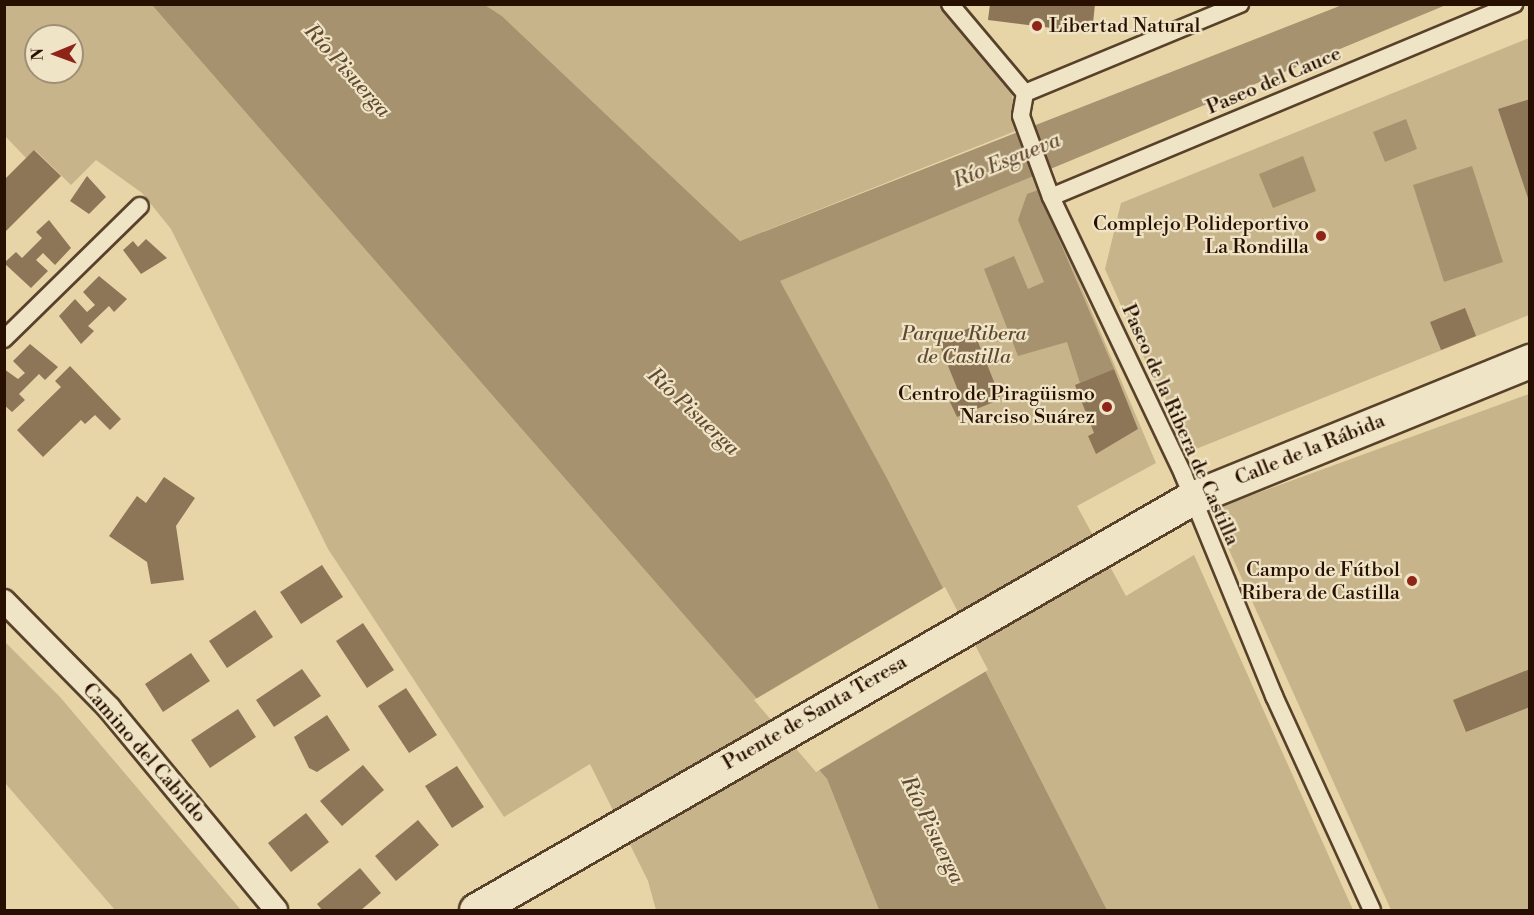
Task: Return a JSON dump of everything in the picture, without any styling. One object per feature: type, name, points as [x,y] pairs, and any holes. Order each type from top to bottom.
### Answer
[{"type":"main road","name":"Calle de la Rábida","points":[[1096,549],[1192,498],[1530,361]]},
{"type":"main road","name":"Puente de Santa Teresa","points":[[476,910],[1096,549]]},
{"type":"street","points":[[950,4],[1024,93],[1240,4]]},
{"type":"street","name":"Paseo del Cauce","points":[[1051,196],[1514,4]]},
{"type":"street","name":"Paseo de la Ribera de Castilla","points":[[1024,93],[1021,116],[1044,180],[1192,498],[1274,696],[1372,910]]},
{"type":"street","points":[[4,339],[140,206]]},
{"type":"street","name":"Camino del Cabildo","points":[[4,601],[109,708],[276,910]]},
{"type":"green space","points":[[4,5],[152,5],[827,779],[879,910],[656,910],[648,881],[590,764],[504,817],[328,549],[171,229],[142,193],[96,160],[71,185],[35,150],[26,158],[5,136]]},
{"type":"green space","points":[[485,5],[942,5],[1010,84],[1018,130],[740,241],[502,16]]},
{"type":"green space","name":"Complejo Polideportivo La Rondilla","points":[[1529,38],[1529,315],[1186,453],[1105,269],[1121,203]]},
{"type":"green space","name":"Parque Ribera de Castilla","points":[[1034,175],[1156,463],[1077,506],[1126,596],[1194,555],[1353,910],[1107,910],[888,480],[779,281]]},
{"type":"green space","points":[[1529,394],[1529,910],[1391,910],[1211,510]]},
{"type":"green space","points":[[4,641],[60,697],[241,910],[115,910],[5,783]]},
{"type":"water","points":[[152,5],[485,5],[502,16],[740,241],[1342,5],[1446,5],[780,281],[888,480],[1107,910],[879,910],[827,779]]},
{"type":"water","points":[[1406,119],[1417,149],[1385,162],[1373,132]]},
{"type":"water","points":[[1303,156],[1316,191],[1273,208],[1259,174]]},
{"type":"water","points":[[1472,166],[1503,262],[1444,282],[1413,185]]},
{"type":"water","points":[[1038,190],[1114,369],[1080,383],[1067,342],[1018,356],[984,269],[1014,256],[1028,289],[1044,282],[1018,220],[1027,194]]},
{"type":"pier","points":[[945,587],[988,670],[816,772],[754,700]]},
{"type":"building","points":[[990,4],[1095,4],[1092,33],[988,20]]},
{"type":"building","points":[[1530,99],[1530,201],[1529,201],[1498,109]]},
{"type":"building","points":[[34,150],[61,176],[4,233],[4,180]]},
{"type":"building","points":[[87,176],[106,197],[89,214],[70,201]]},
{"type":"building","points":[[49,220],[71,248],[55,265],[43,253],[36,260],[48,271],[31,288],[4,263],[16,252],[22,258],[42,238],[36,232]]},
{"type":"building","points":[[146,239],[167,258],[141,274],[123,250],[133,241],[138,247]]},
{"type":"building","points":[[99,276],[127,299],[114,312],[109,306],[88,326],[94,331],[81,344],[59,316],[75,299],[87,312],[95,305],[83,292]]},
{"type":"building","points":[[1465,308],[1476,336],[1441,350],[1430,322]]},
{"type":"building","points":[[972,327],[1001,399],[957,417],[950,402],[961,398],[938,341]]},
{"type":"building","points":[[30,344],[58,367],[45,380],[39,374],[19,394],[25,400],[12,412],[4,405],[4,369],[18,379],[25,373],[13,361]]},
{"type":"building","points":[[70,366],[121,419],[110,430],[95,415],[85,424],[81,420],[43,457],[17,430],[61,387],[55,381]]},
{"type":"building","name":"Centro de Piragüismo Narciso Suárez","points":[[1114,369],[1138,429],[1096,454],[1088,436],[1094,433],[1075,385]]},
{"type":"building","points":[[164,477],[195,498],[176,526],[184,580],[151,584],[147,562],[109,536],[137,496],[146,503]]},
{"type":"building","points":[[322,565],[343,597],[301,624],[280,592]]},
{"type":"building","points":[[255,610],[273,637],[227,668],[209,641]]},
{"type":"building","points":[[363,623],[394,670],[367,688],[336,641]]},
{"type":"building","points":[[191,653],[210,681],[163,712],[145,684]]},
{"type":"building","points":[[302,669],[321,696],[274,727],[256,700]]},
{"type":"building","points":[[1530,669],[1530,707],[1466,732],[1453,700]]},
{"type":"building","points":[[406,688],[437,735],[409,753],[378,706]]},
{"type":"building","points":[[238,709],[256,737],[210,768],[191,740]]},
{"type":"building","points":[[327,715],[350,750],[317,772],[309,768],[294,737]]},
{"type":"building","points":[[363,765],[384,790],[342,826],[320,801]]},
{"type":"building","points":[[457,766],[484,807],[452,828],[425,786]]},
{"type":"building","points":[[306,813],[329,842],[291,872],[268,843]]},
{"type":"building","points":[[418,820],[439,845],[396,881],[375,856]]},
{"type":"building","points":[[360,868],[381,893],[361,910],[322,910],[317,904]]},
{"type":"place","name":"Libertad Natural","points":[[1037,26]]},
{"type":"place","name":"Complejo Polideportivo La Rondilla","points":[[1321,236]]},
{"type":"place","name":"Centro de Piragüismo Narciso Suárez","points":[[1107,407]]},
{"type":"place","name":"Campo de Fútbol Ribera de Castilla","points":[[1412,581]]},
{"type":"water label","name":"Río Pisuerga","points":[[347,71]]},
{"type":"water label","name":"Río Esgueva","points":[[1007,161]]},
{"type":"water label","name":"Río Pisuerga","points":[[693,412]]},
{"type":"water label","name":"Río Pisuerga","points":[[932,830]]}]
